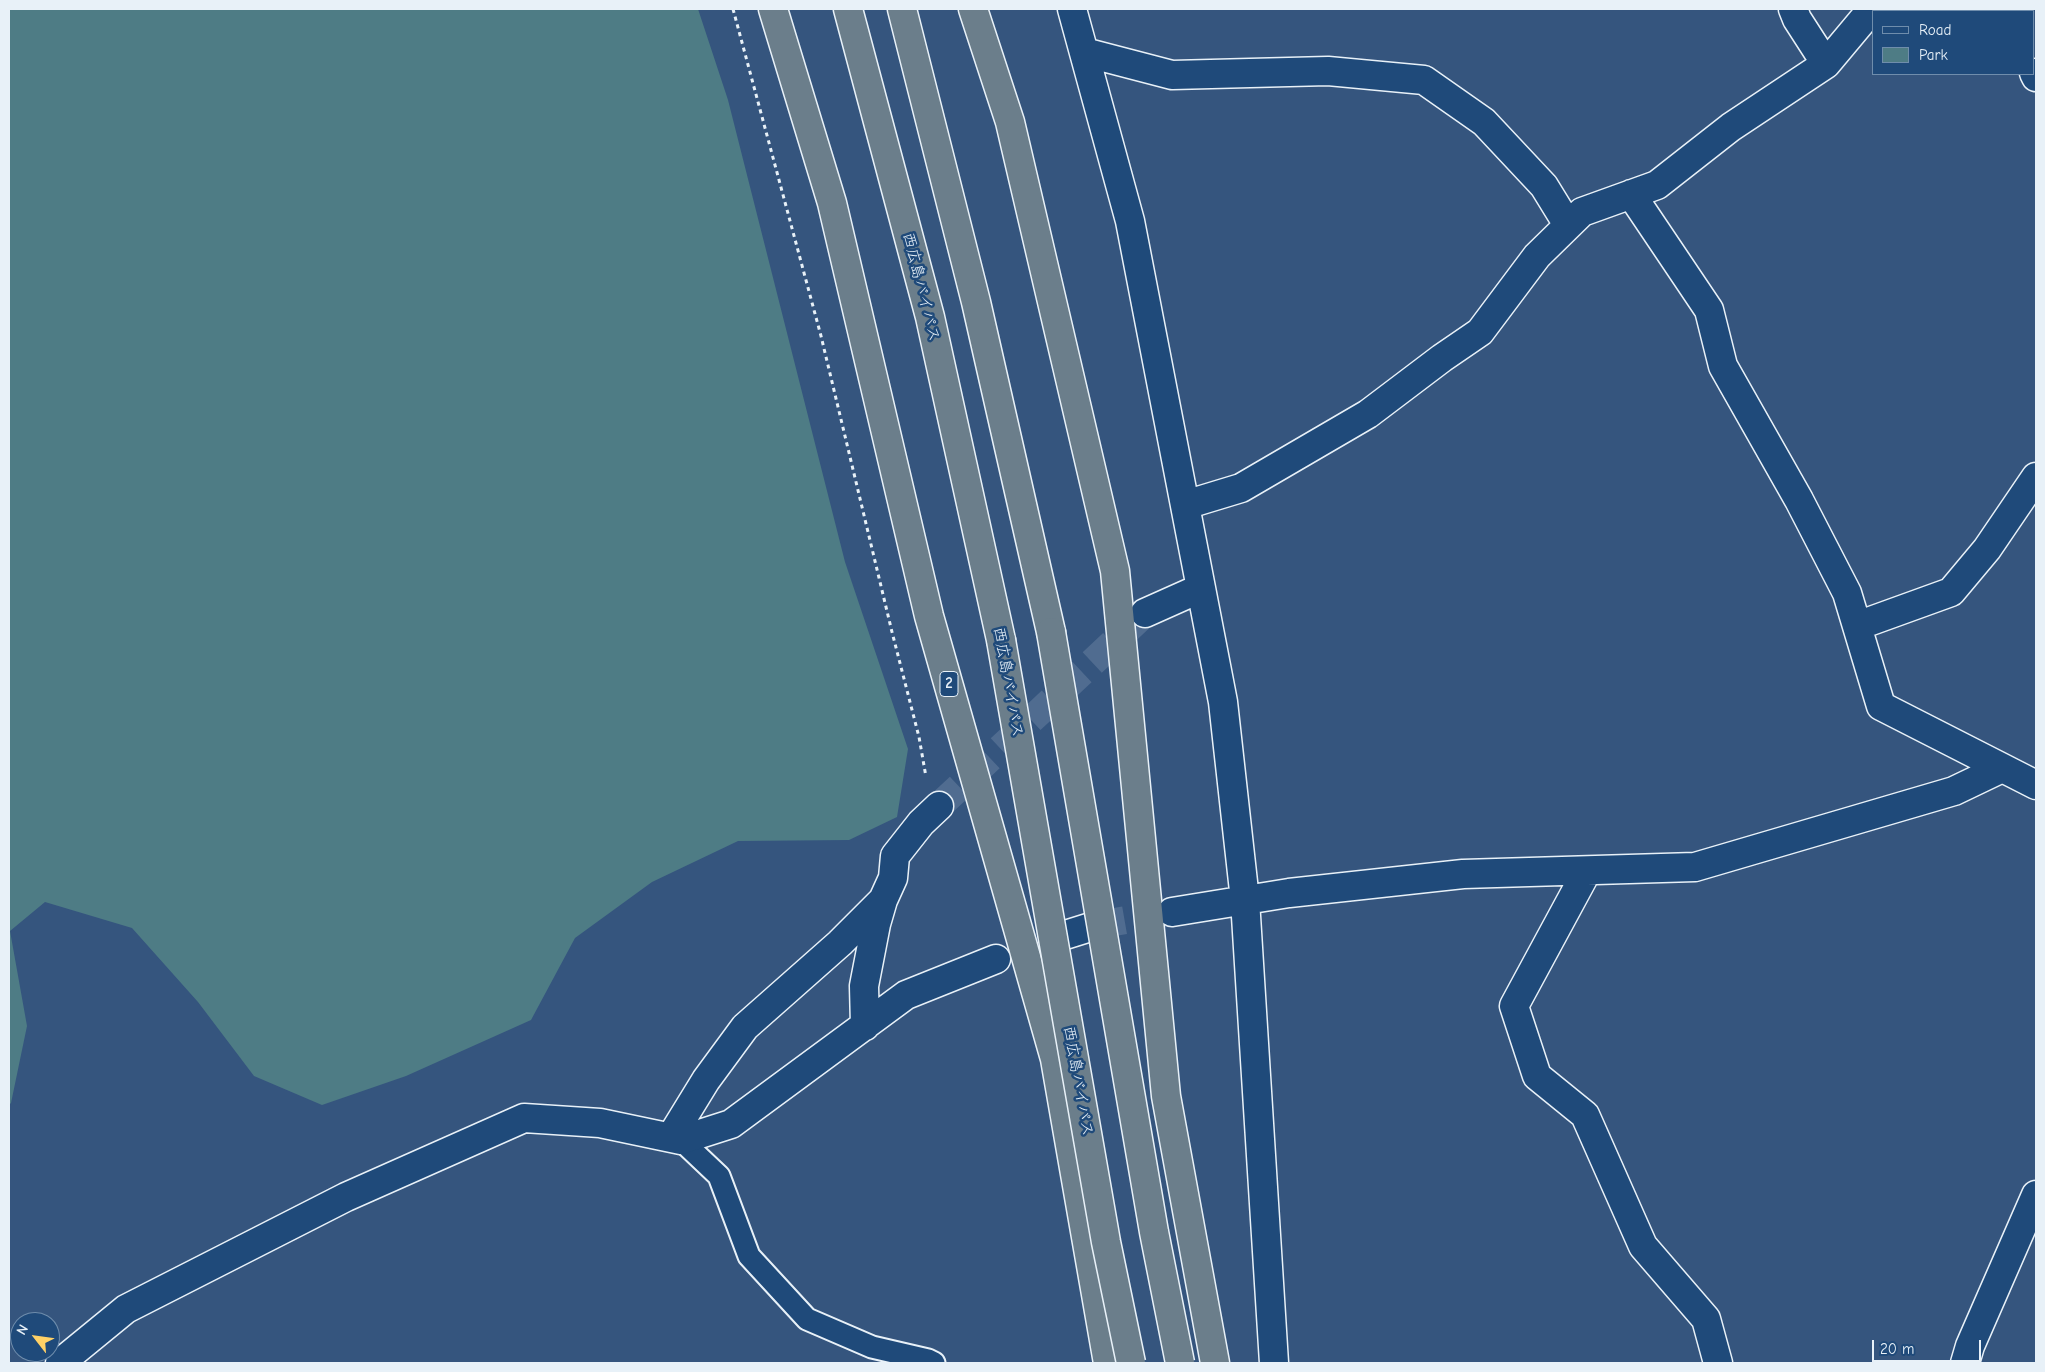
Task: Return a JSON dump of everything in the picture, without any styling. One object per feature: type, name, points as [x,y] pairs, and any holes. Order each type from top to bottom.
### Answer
[{"type":"highway","name":"2","points":[[773,9],[832,203],[929,616],[1055,1059],[1108,1363]]},
{"type":"highway","name":"西広島バイパス","points":[[848,9],[930,317],[1002,640],[1105,1232],[1131,1363]]},
{"type":"highway","points":[[902,9],[976,302],[1051,632],[1152,1222],[1180,1363]]},
{"type":"highway","points":[[973,9],[1010,122],[1114,571],[1166,1096],[1215,1363]]},
{"type":"street","points":[[1072,9],[1130,221],[1223,702],[1245,900],[1274,1363]]},
{"type":"street","points":[[1793,9],[1797,20],[1826,64]]},
{"type":"street","points":[[1185,505],[1241,488],[1368,414],[1480,332],[1537,256],[1582,212],[1656,185],[1731,127],[1826,64],[1872,9]]},
{"type":"street","points":[[1084,52],[1172,75],[1328,71],[1424,80],[1484,122],[1544,186],[1568,225]]},
{"type":"street","points":[[1632,194],[1709,310],[1722,366],[1799,500],[1847,593],[1881,706],[2036,785]]},
{"type":"street","points":[[1857,626],[1951,592],[1987,549],[2036,477]]},
{"type":"street","points":[[1145,613],[1201,588]]},
{"type":"street","points":[[1172,912],[1289,893],[1463,874],[1695,868],[1954,791],[2002,768]]},
{"type":"street","points":[[865,1026],[864,986],[876,924],[883,900],[894,878],[895,856],[935,809]]},
{"type":"street","points":[[1587,871],[1514,1006],[1537,1076],[1584,1114],[1643,1246],[1706,1319],[1718,1363]]},
{"type":"street","points":[[676,1138],[706,1080],[745,1027],[840,943],[883,900]]},
{"type":"street","points":[[1062,936],[1097,925]]},
{"type":"street","points":[[60,1363],[126,1309],[346,1197],[524,1118],[600,1124],[676,1138],[731,1124],[906,995],[996,959]]},
{"type":"street","points":[[1965,1363],[1970,1346],[2036,1195]]},
{"type":"lane","points":[[676,1138],[719,1176],[749,1256],[807,1319],[872,1347],[934,1363]]},
{"type":"path","points":[[733,9],[821,336],[935,809]]},
{"type":"green space","points":[[9,9],[698,9],[728,100],[845,562],[908,749],[897,817],[849,840],[738,841],[652,882],[575,938],[531,1020],[406,1076],[322,1105],[254,1076],[198,1002],[132,928],[45,902],[10,931],[27,1026],[11,1103],[9,1105]]},
{"type":"tunnel","points":[[939,806],[1145,613]]},
{"type":"tunnel","points":[[1097,925],[1172,912]]}]
